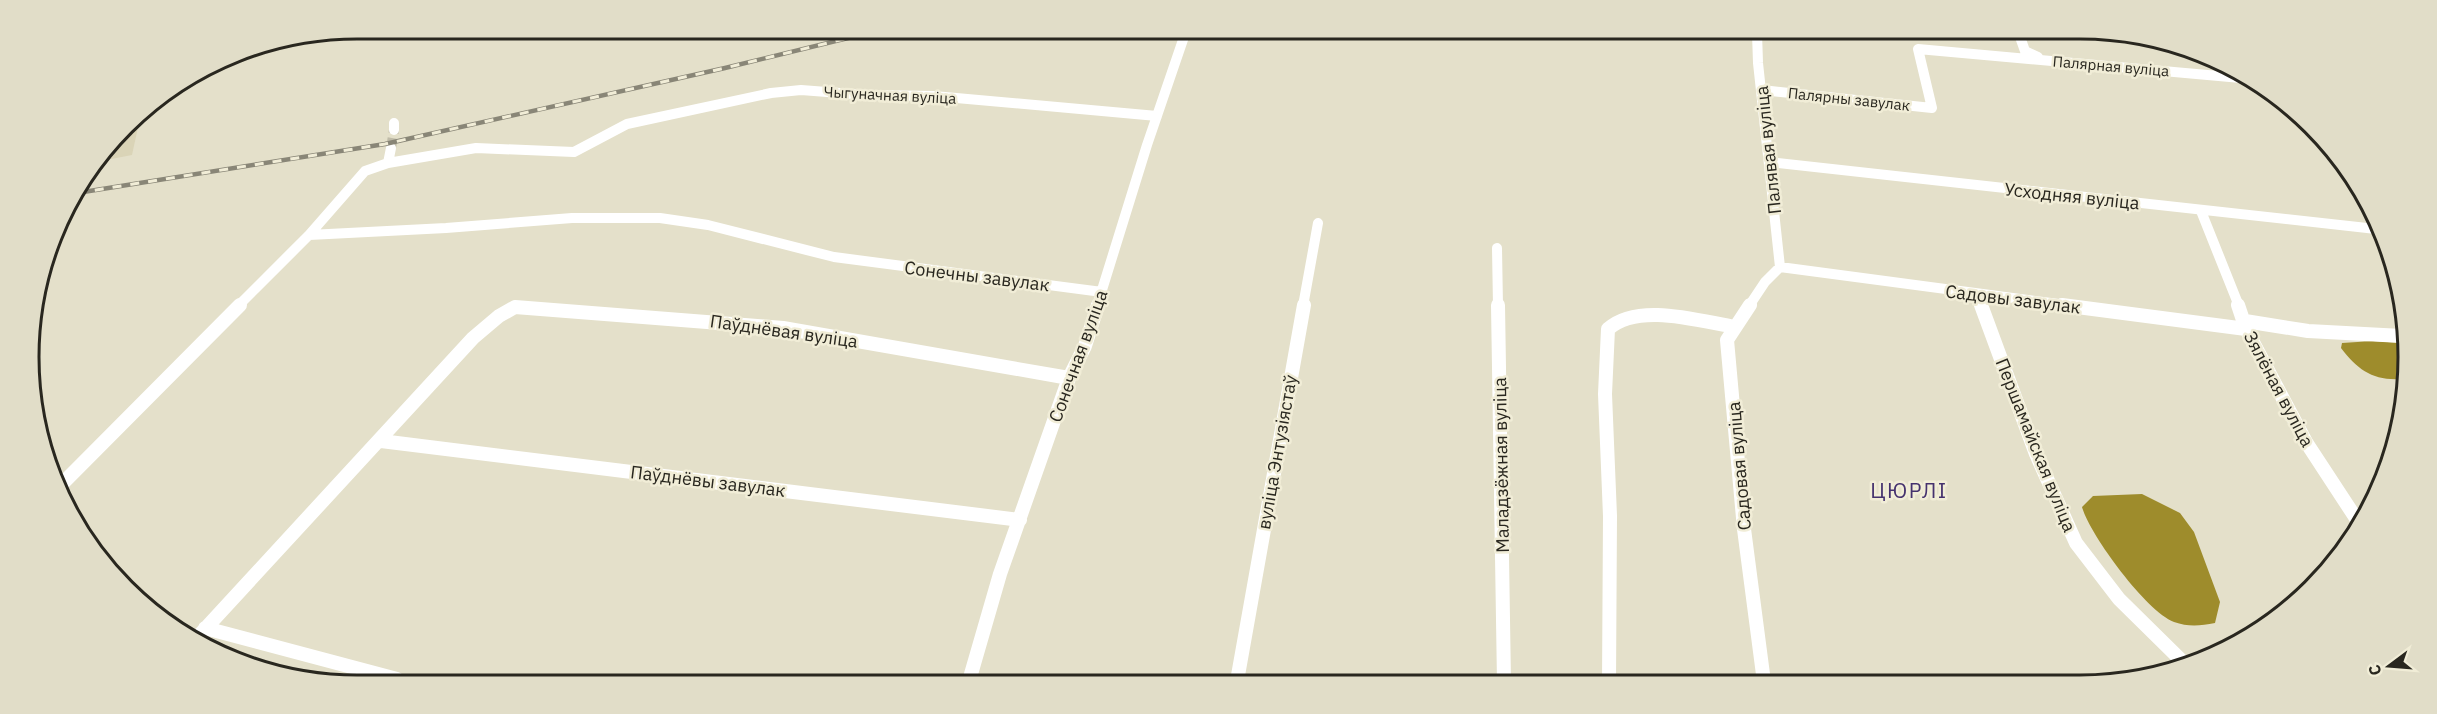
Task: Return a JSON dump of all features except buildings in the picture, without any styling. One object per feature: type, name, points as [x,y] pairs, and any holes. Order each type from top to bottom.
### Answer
[{"type":"street","name":"Сонечная вуліца","points":[[971,675],[1000,574],[1069,378],[1085,346],[1183,39]]},
{"type":"street","name":"Палявая вуліца","points":[[1758,39],[1780,267]]},
{"type":"street","points":[[2021,39],[2025,51]]},
{"type":"street","name":"Палярны завулак","points":[[1762,90],[1932,108],[1918,49],[2042,60]]},
{"type":"street","points":[[2000,57],[2025,51],[2042,60]]},
{"type":"street","name":"Палярная вуліца","points":[[2042,60],[2232,78]]},
{"type":"street","name":"Чыгуначная вуліца","points":[[64,482],[309,235],[366,171],[388,163],[476,148],[574,152],[627,124],[771,93],[801,90],[866,95],[934,96],[1157,116]]},
{"type":"street","points":[[388,163],[391,148]]},
{"type":"street","name":"Усходняя вуліца","points":[[1769,162],[2371,228]]},
{"type":"street","name":"Зялёная вуліца","points":[[2200,211],[2214,240],[2220,263],[2245,325],[2306,442],[2355,516]]},
{"type":"street","name":"Сонечны завулак","points":[[309,235],[446,228],[572,218],[660,218],[708,225],[834,257],[1102,292]]},
{"type":"street","name":"вуліца Энтузіястаў","points":[[1238,675],[1318,223]]},
{"type":"street","name":"Маладзёжная вуліца","points":[[1497,248],[1504,675]]},
{"type":"street","name":"Садовы завулак","points":[[1780,267],[1977,295],[2245,325],[2397,336]]},
{"type":"street","name":"Садовая вуліца","points":[[1763,675],[1744,529],[1727,340],[1765,282],[1780,267]]},
{"type":"street","name":"Першамайская вуліца","points":[[1977,295],[2036,454],[2076,543],[2119,599],[2180,659]]},
{"type":"street","name":"Паўднёвая вуліца","points":[[381,441],[473,338],[499,316],[515,307],[555,308],[783,328],[1069,378]]},
{"type":"street","points":[[1609,675],[1610,516],[1605,394],[1608,329],[1618,318],[1634,314],[1735,327]]},
{"type":"street","points":[[201,633],[381,441]]},
{"type":"street","name":"Паўднёвы завулак","points":[[381,441],[1020,520]]},
{"type":"street","points":[[205,628],[379,675]]},
{"type":"shaded area","points":[[138,126],[132,155],[108,160]]},
{"type":"shaded area","points":[[2373,341],[2397,343],[2397,379],[2374,376],[2360,368],[2341,348],[2342,343]]},
{"type":"shaded area","points":[[2142,494],[2180,513],[2194,532],[2220,602],[2215,623],[2184,625],[2162,615],[2120,571],[2087,520],[2082,507],[2093,496]]},
{"type":"tunnel","points":[[391,148],[394,130]]},
{"type":"railway","points":[[86,192],[385,144],[844,39]]},
{"type":"district","name":"ЦЮРЛІ","points":[[1909,490]]}]
